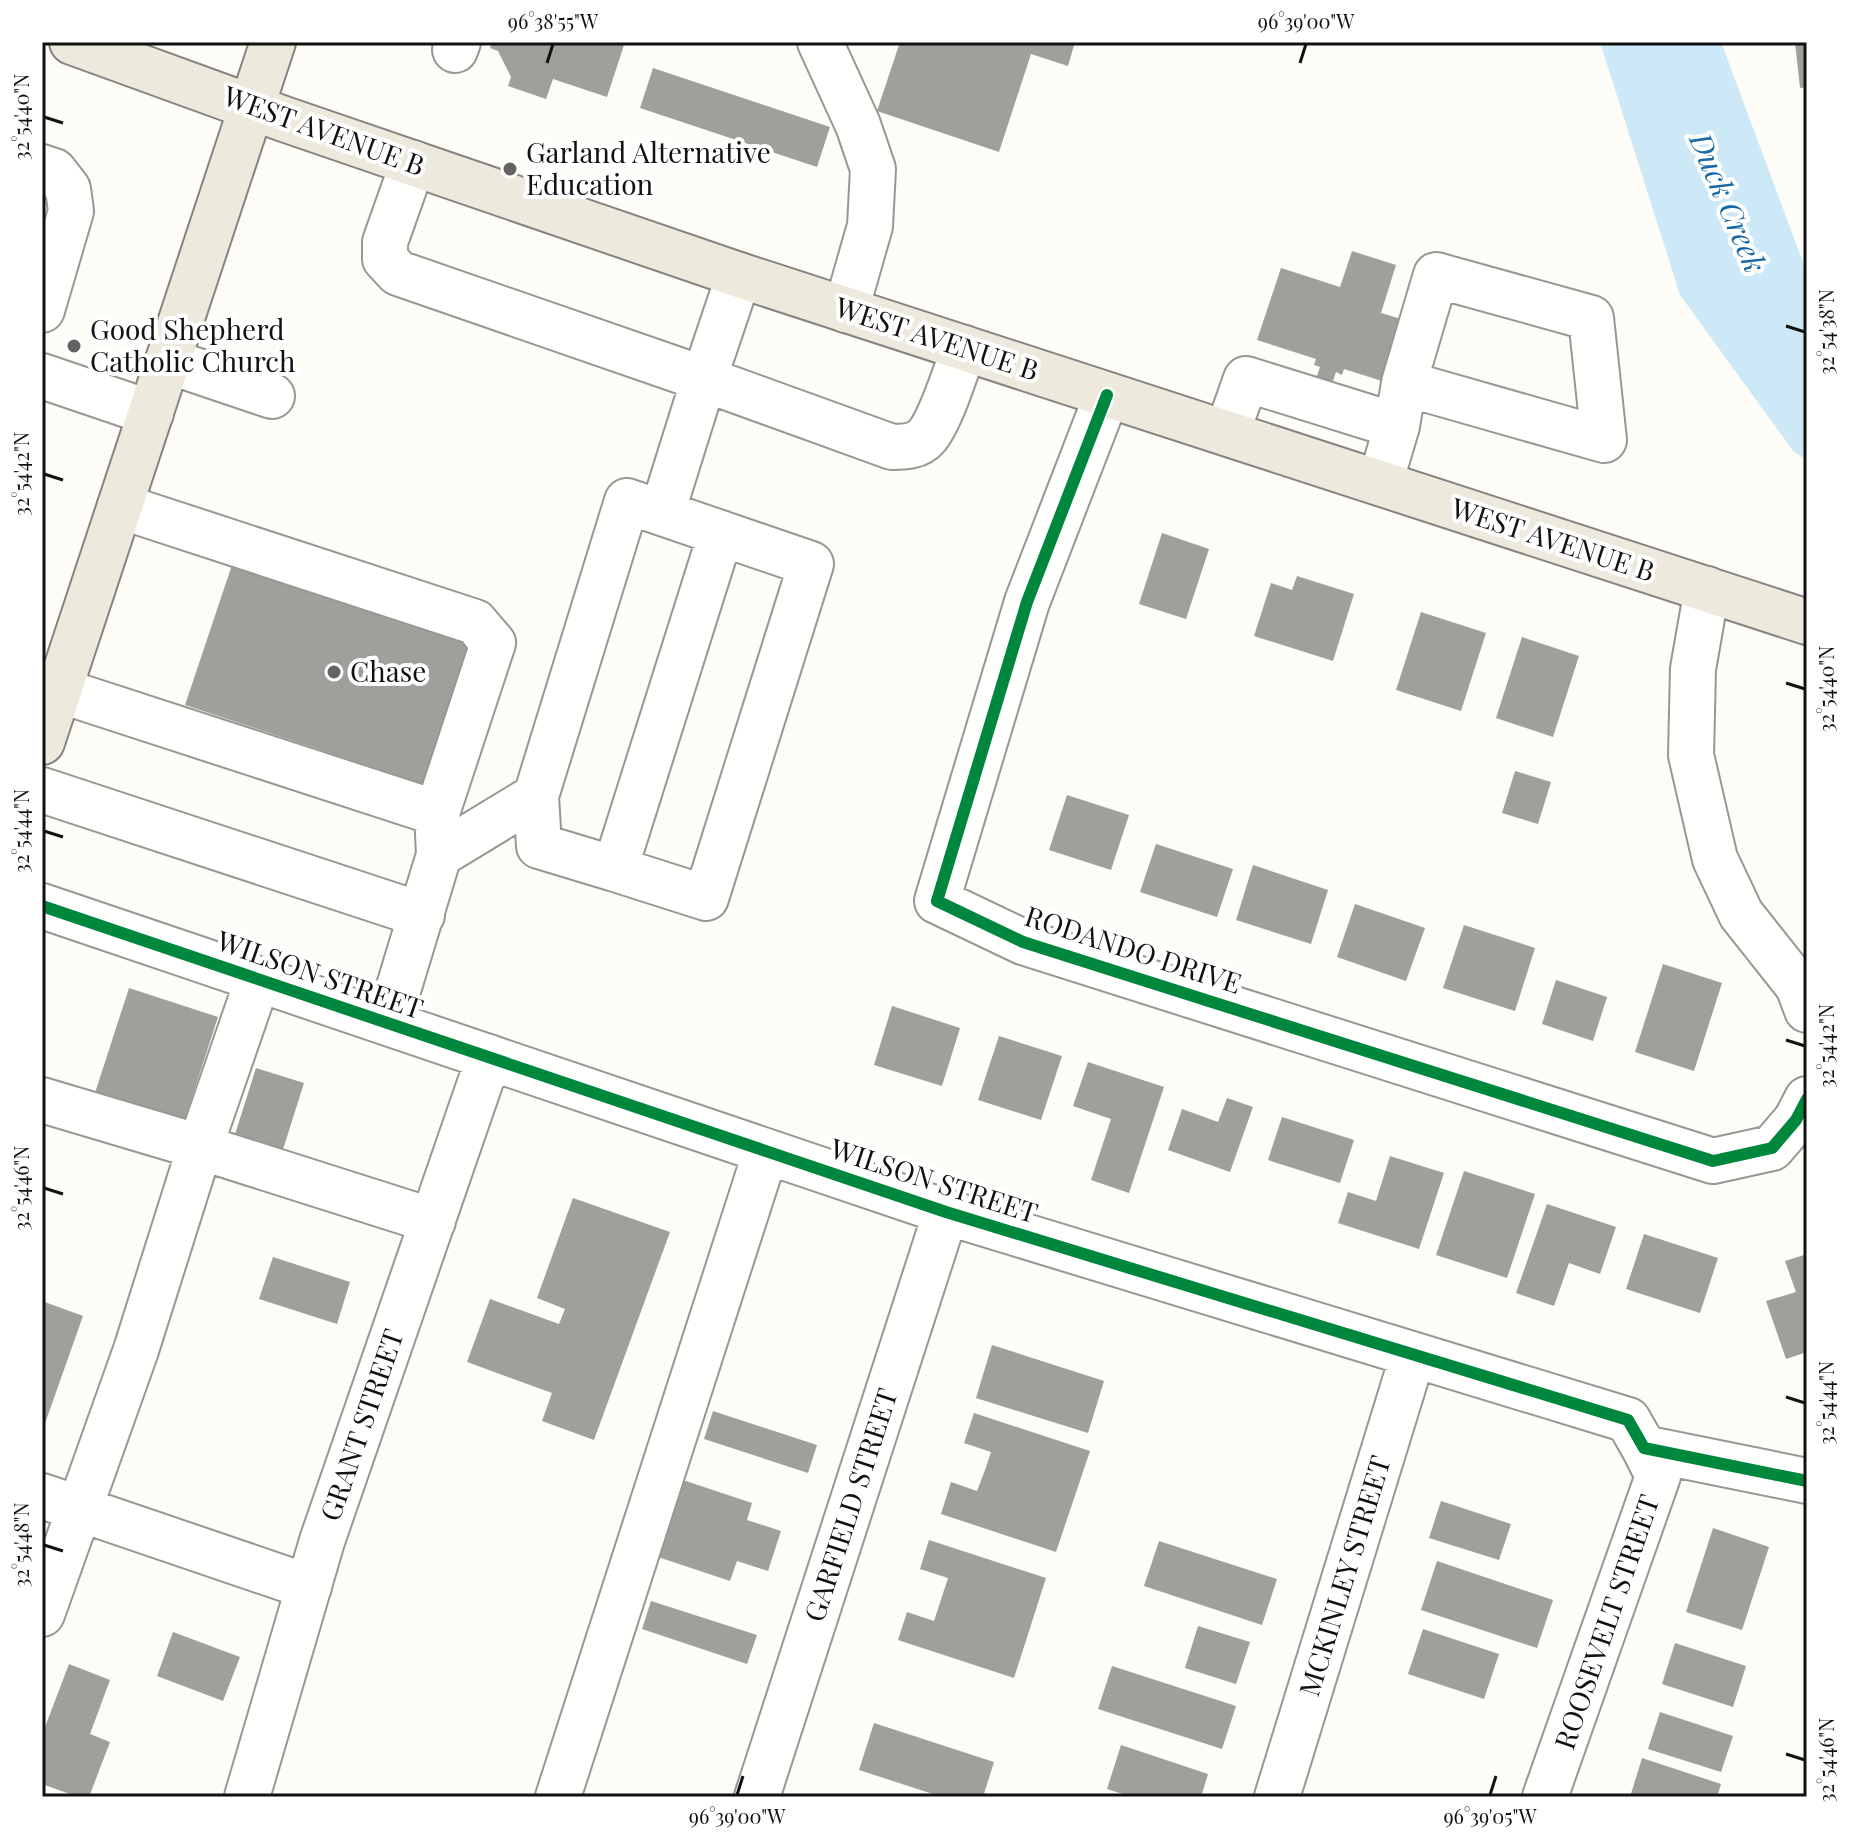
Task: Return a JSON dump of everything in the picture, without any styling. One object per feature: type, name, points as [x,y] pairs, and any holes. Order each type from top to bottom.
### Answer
[{"type":"main road","name":"WEST AVENUE B","points":[[72,42],[739,275],[1807,622]]},
{"type":"main road","points":[[42,742],[273,42]]},
{"type":"street","points":[[820,42],[858,125],[873,169],[870,226],[846,310]]},
{"type":"street","points":[[413,163],[385,242],[385,259],[398,273],[892,447],[912,446],[926,438],[938,417],[964,348]]},
{"type":"street","points":[[42,167],[54,171],[68,189],[71,211],[42,310]]},
{"type":"street","points":[[662,513],[739,275]]},
{"type":"street","points":[[1380,483],[1397,426],[1404,383],[1436,275],[1591,318],[1604,440],[1404,383]]},
{"type":"street","points":[[168,361],[272,396]]},
{"type":"street","points":[[42,376],[151,413]]},
{"type":"street","points":[[1227,433],[1246,379],[1397,426]]},
{"type":"street","name":"RODANDO DRIVE","points":[[1107,395],[1027,602],[937,901],[1023,942],[1713,1161],[1772,1148],[1796,1120],[1807,1099]]},
{"type":"street","points":[[627,501],[662,513],[811,564],[706,898],[539,846],[536,796],[627,501]]},
{"type":"street","points":[[120,506],[475,622],[493,643],[438,834],[422,915],[388,1023]]},
{"type":"street","points":[[615,869],[721,533]]},
{"type":"street","points":[[1707,589],[1693,669],[1691,755],[1715,859],[1741,914],[1798,986],[1807,1010]]},
{"type":"street","points":[[59,690],[438,834],[536,796]]},
{"type":"street","points":[[42,790],[422,915]]},
{"type":"street","name":"WILSON STREET","points":[[42,906],[946,1212],[1628,1420],[1644,1448]]},
{"type":"street","points":[[42,1614],[61,1502],[136,1350],[200,1147],[258,979]]},
{"type":"street","name":"GRANT STREET","points":[[247,1797],[322,1541],[489,1057]]},
{"type":"street","points":[[42,1100],[433,1221]]},
{"type":"street","points":[[558,1797],[766,1151]]},
{"type":"street","name":"GARFIELD STREET","points":[[757,1797],[946,1212]]},
{"type":"street","name":"MCKINLEY STREET","points":[[1277,1797],[1413,1355]]},
{"type":"street","points":[[1644,1448],[1807,1481]]},
{"type":"street","name":"ROOSEVELT STREET","points":[[1545,1797],[1658,1476],[1644,1448]]},
{"type":"street","points":[[61,1502],[309,1587]]},
{"type":"water","name":"Duck Creek","points":[[1600,42],[1721,42],[1807,273],[1807,460],[1794,452],[1680,295]]},
{"type":"building","points":[[492,42],[625,42],[607,97],[553,79],[546,99],[508,86],[511,77],[498,51],[490,48]]},
{"type":"building","points":[[900,42],[1075,42],[1068,66],[1031,54],[999,152],[877,111]]},
{"type":"building","points":[[1795,42],[1807,42],[1807,87],[1800,88]]},
{"type":"building","points":[[653,68],[830,127],[817,167],[640,108]]},
{"type":"building","points":[[1352,251],[1396,265],[1381,313],[1405,320],[1385,382],[1344,369],[1342,375],[1336,372],[1328,396],[1312,391],[1320,367],[1314,365],[1316,359],[1257,340],[1281,268],[1340,287]]},
{"type":"building","points":[[1162,533],[1209,549],[1186,619],[1139,604]]},
{"type":"building","name":"Chase","points":[[235,556],[482,638],[432,787],[185,705]]},
{"type":"building","points":[[1297,576],[1354,594],[1333,661],[1254,636],[1271,583],[1292,590]]},
{"type":"building","points":[[1421,612],[1486,633],[1461,711],[1396,690]]},
{"type":"building","points":[[1522,637],[1579,656],[1553,737],[1496,718]]},
{"type":"building","points":[[1515,771],[1551,782],[1538,824],[1502,813]]},
{"type":"building","points":[[1067,795],[1129,815],[1111,870],[1049,850]]},
{"type":"building","points":[[1156,844],[1233,869],[1217,917],[1140,892]]},
{"type":"building","points":[[1253,865],[1328,890],[1311,944],[1236,920]]},
{"type":"building","points":[[1355,904],[1425,928],[1406,981],[1337,957]]},
{"type":"building","points":[[1464,925],[1535,948],[1515,1011],[1443,988]]},
{"type":"building","points":[[1663,964],[1722,983],[1694,1071],[1635,1052]]},
{"type":"building","points":[[1556,980],[1607,997],[1593,1041],[1542,1024]]},
{"type":"building","points":[[129,988],[218,1017],[184,1122],[95,1093]]},
{"type":"building","points":[[892,1006],[960,1028],[942,1086],[874,1065]]},
{"type":"building","points":[[999,1036],[1062,1056],[1041,1120],[978,1100]]},
{"type":"building","points":[[1088,1062],[1164,1087],[1129,1193],[1091,1180],[1111,1119],[1073,1106]]},
{"type":"building","points":[[256,1068],[304,1083],[279,1162],[231,1147]]},
{"type":"building","points":[[1227,1098],[1253,1107],[1230,1172],[1168,1150],[1182,1109],[1218,1122]]},
{"type":"building","points":[[1282,1117],[1354,1140],[1340,1183],[1268,1160]]},
{"type":"building","points":[[1390,1156],[1444,1173],[1419,1249],[1338,1223],[1348,1192],[1376,1201]]},
{"type":"building","points":[[1464,1171],[1535,1194],[1507,1278],[1436,1255]]},
{"type":"building","points":[[573,1198],[670,1232],[594,1440],[542,1421],[552,1393],[467,1362],[490,1299],[559,1324],[565,1309],[537,1298]]},
{"type":"building","points":[[1547,1204],[1616,1227],[1600,1274],[1569,1263],[1554,1306],[1516,1293]]},
{"type":"building","points":[[1644,1234],[1718,1258],[1700,1313],[1626,1289]]},
{"type":"building","points":[[1807,1254],[1807,1352],[1786,1359],[1766,1301],[1796,1292],[1785,1261]]},
{"type":"building","points":[[273,1257],[350,1282],[337,1324],[259,1299]]},
{"type":"building","points":[[42,1301],[83,1316],[42,1432]]},
{"type":"building","points":[[992,1345],[1104,1381],[1088,1433],[976,1398]]},
{"type":"building","points":[[713,1411],[817,1445],[808,1473],[704,1439]]},
{"type":"building","points":[[974,1413],[1090,1451],[1056,1552],[941,1514],[951,1482],[977,1491],[991,1452],[964,1443]]},
{"type":"building","points":[[683,1480],[752,1503],[747,1520],[781,1531],[768,1571],[737,1561],[730,1581],[658,1557]]},
{"type":"building","points":[[1441,1501],[1511,1524],[1499,1560],[1429,1538]]},
{"type":"building","points":[[1713,1528],[1769,1547],[1742,1630],[1686,1612]]},
{"type":"building","points":[[929,1540],[1046,1578],[1014,1678],[898,1640],[907,1612],[934,1621],[948,1578],[920,1569]]},
{"type":"building","points":[[1159,1541],[1277,1579],[1262,1625],[1144,1586]]},
{"type":"building","points":[[1437,1561],[1553,1600],[1537,1648],[1421,1610]]},
{"type":"building","points":[[651,1601],[757,1635],[747,1664],[642,1629]]},
{"type":"building","points":[[1198,1626],[1250,1642],[1236,1684],[1185,1668]]},
{"type":"building","points":[[1423,1629],[1499,1654],[1484,1699],[1408,1674]]},
{"type":"building","points":[[173,1632],[240,1657],[223,1701],[157,1676]]},
{"type":"building","points":[[1675,1643],[1746,1666],[1733,1707],[1662,1684]]},
{"type":"building","points":[[69,1664],[110,1680],[90,1734],[110,1742],[89,1797],[78,1797],[42,1784],[42,1735]]},
{"type":"building","points":[[1112,1666],[1236,1706],[1222,1749],[1098,1709]]},
{"type":"building","points":[[1660,1712],[1733,1736],[1721,1772],[1648,1749]]},
{"type":"building","points":[[874,1723],[994,1762],[983,1797],[942,1797],[859,1770]]},
{"type":"building","points":[[1121,1745],[1208,1774],[1201,1797],[1132,1797],[1107,1789]]},
{"type":"building","points":[[1642,1758],[1721,1784],[1717,1797],[1630,1797]]},
{"type":"cycle path","points":[[1107,395],[1027,602],[937,901],[1023,942],[1713,1161],[1772,1148],[1796,1120],[1807,1099]]},
{"type":"cycle path","points":[[42,906],[946,1212],[1628,1420],[1644,1448],[1807,1481]]},
{"type":"place","name":"Garland Alternative Education","points":[[510,169]]},
{"type":"place","name":"Good Shepherd Catholic Church","points":[[74,346]]},
{"type":"place","name":"Chase","points":[[334,672]]}]
